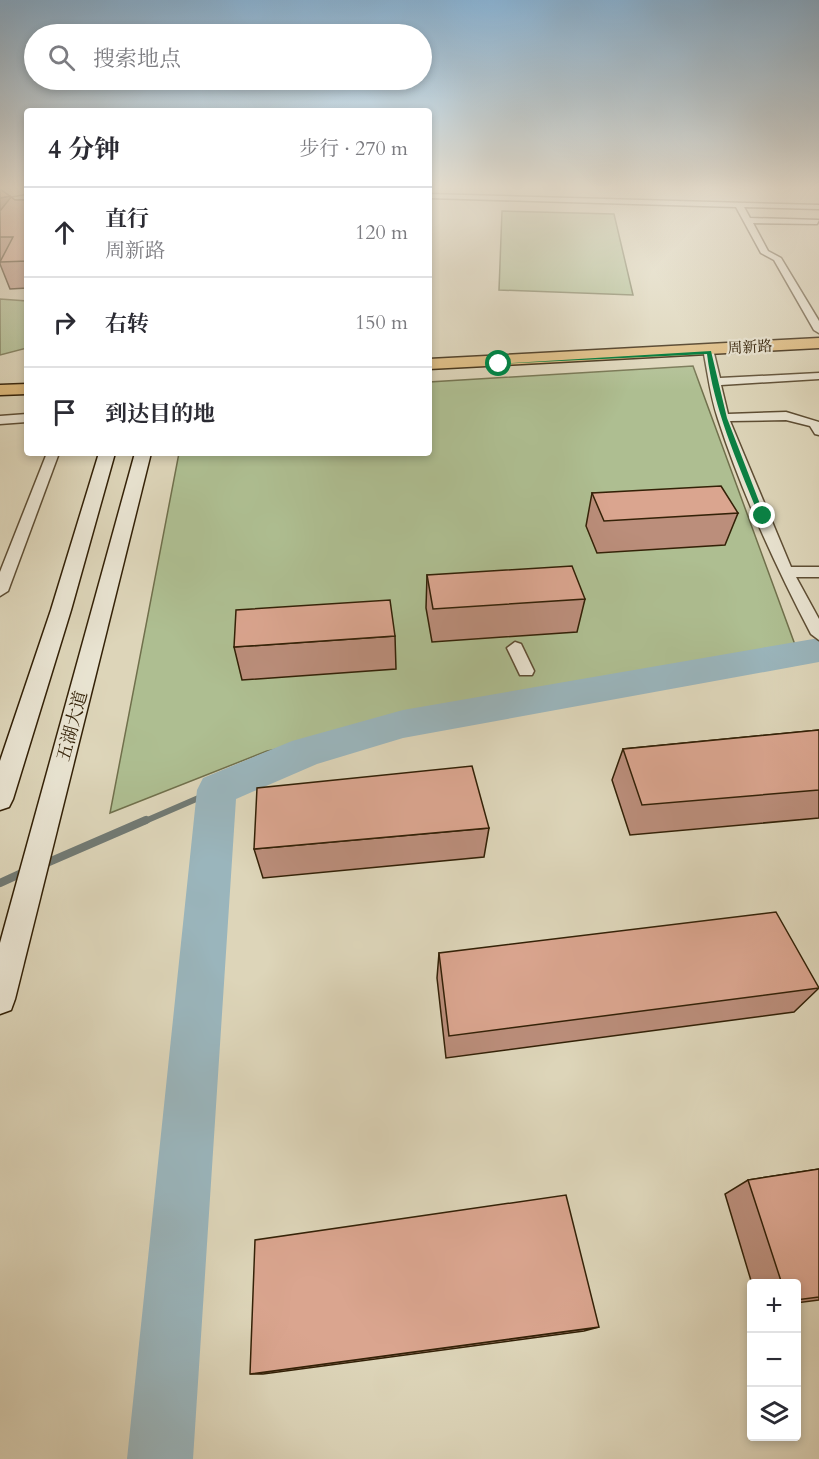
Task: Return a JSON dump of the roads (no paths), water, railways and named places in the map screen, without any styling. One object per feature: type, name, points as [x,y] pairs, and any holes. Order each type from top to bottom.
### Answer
[{"type":"main road","name":"周新路","points":[[432,366],[819,345]]},
{"type":"main road","points":[[0,388],[24,387]]},
{"type":"main road","points":[[0,799],[61,610],[106,456]]},
{"type":"main road","name":"五湖大道","points":[[0,999],[142,456]]},
{"type":"street","points":[[770,255],[777,258],[819,330]]},
{"type":"street","points":[[709,351],[713,382],[723,418],[786,572],[819,634]]},
{"type":"street","points":[[713,382],[819,376]]},
{"type":"street","points":[[723,418],[786,416],[818,423]]},
{"type":"street","points":[[0,420],[24,418]]},
{"type":"street","points":[[0,591],[52,456]]},
{"type":"street","points":[[786,572],[819,572]]},
{"type":"street","points":[[515,648],[526,671]]},
{"type":"waterway","points":[[160,1459],[217,790],[306,752],[403,724],[819,650]]},
{"type":"waterway","points":[[143,822],[217,790]]},
{"type":"waterway","points":[[42,865],[146,820]]},
{"type":"waterway","points":[[0,883],[24,872]]}]
